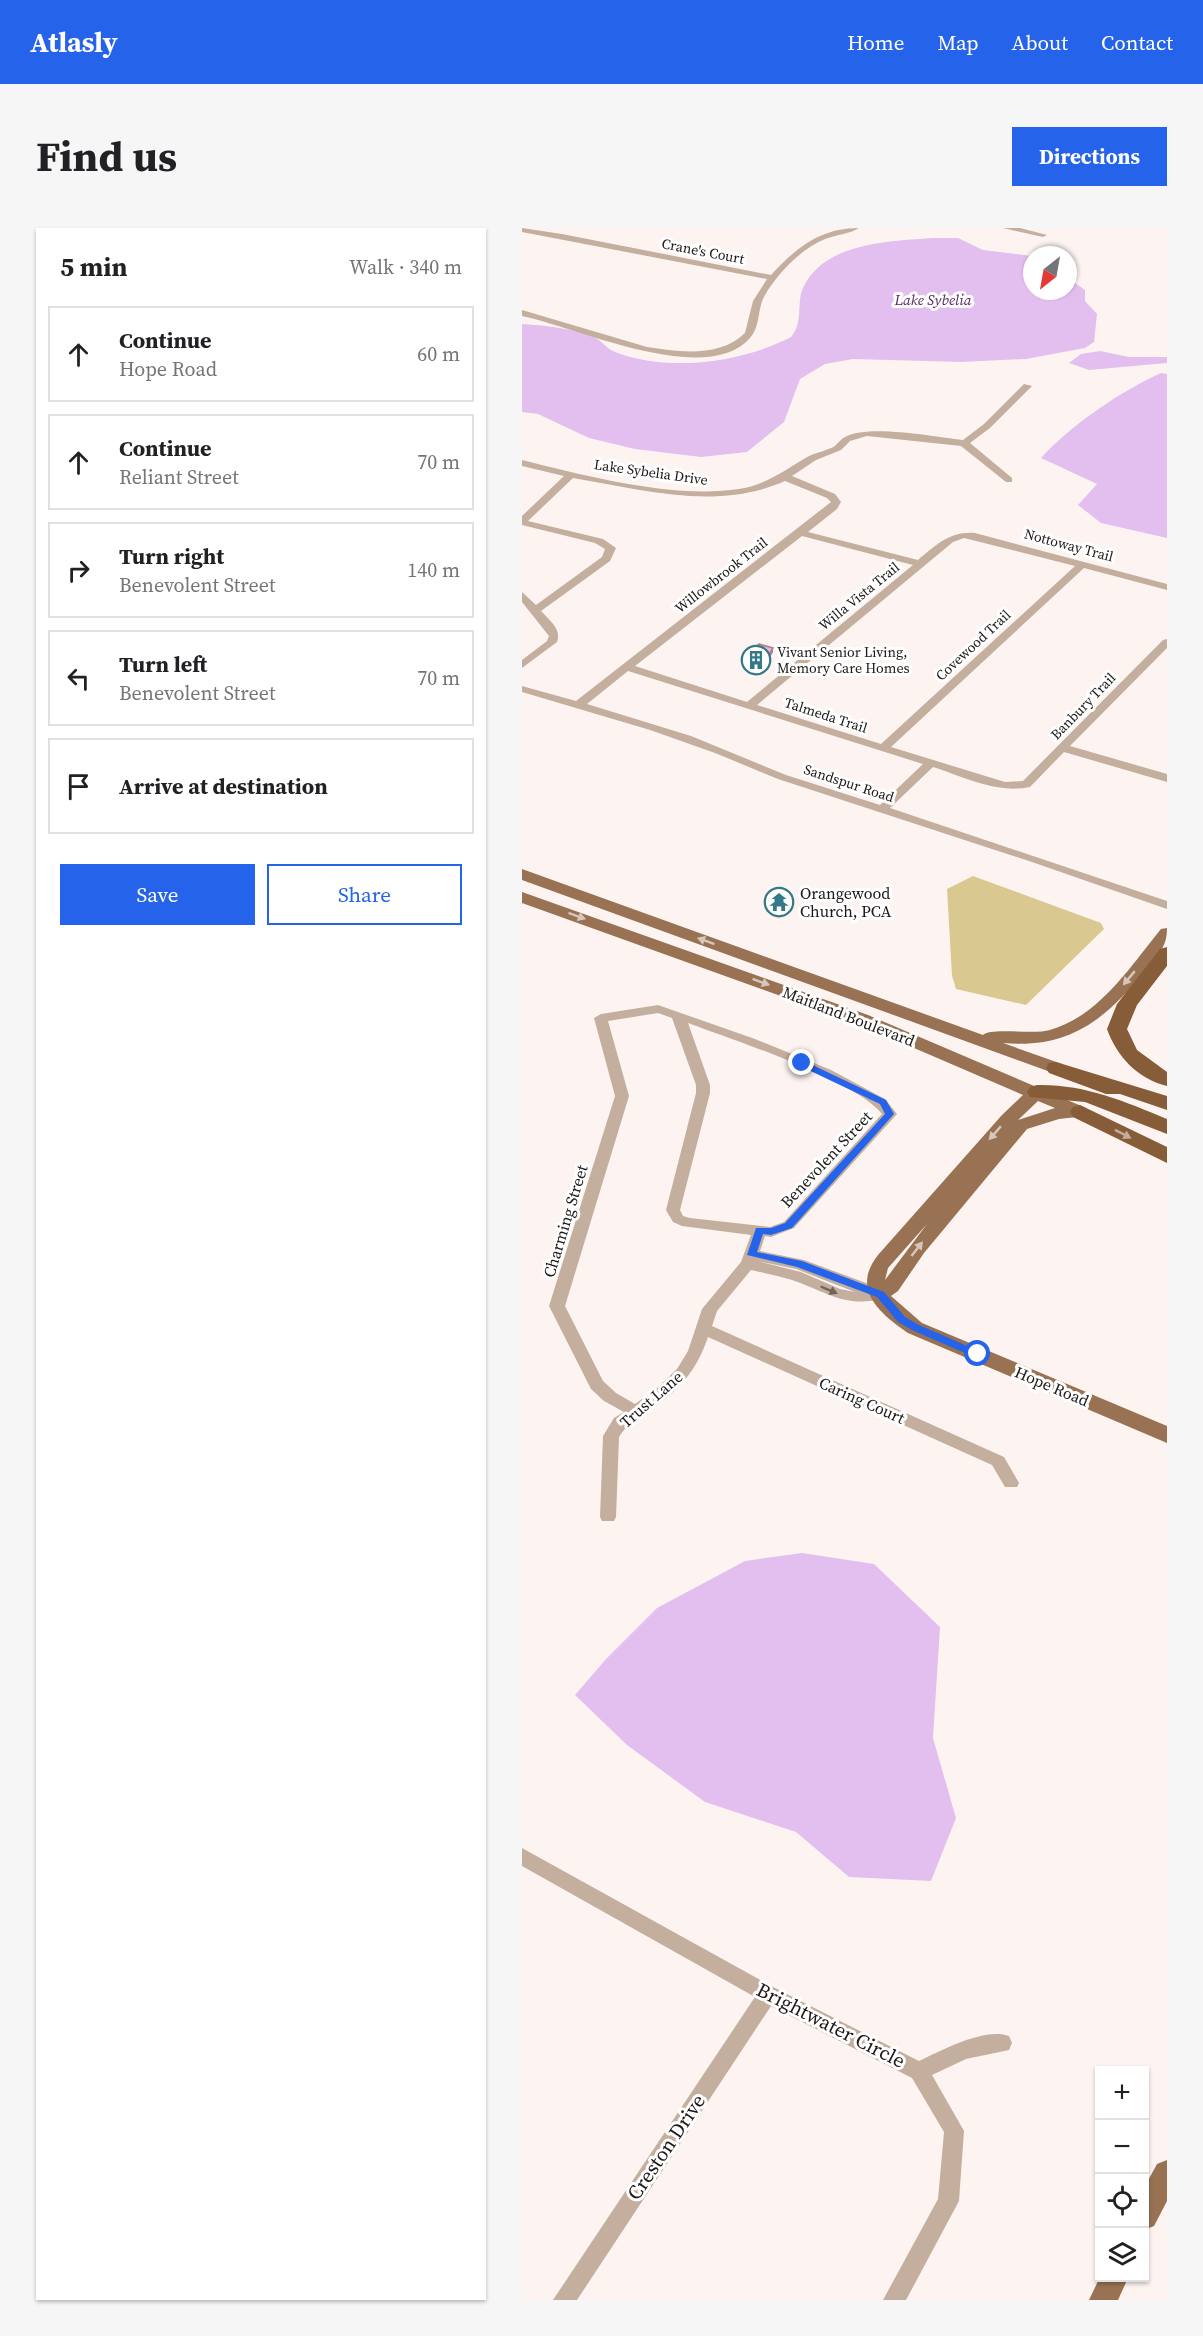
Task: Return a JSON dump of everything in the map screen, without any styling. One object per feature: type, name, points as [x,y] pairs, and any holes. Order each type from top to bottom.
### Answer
[{"type":"highway","points":[[1167,953],[1127,1004],[1117,1029],[1125,1052],[1134,1061],[1167,1080]]},
{"type":"highway","points":[[1056,1068],[1167,1103]]},
{"type":"highway","name":"Maitland Boulevard","points":[[1056,1068],[1167,1110]]},
{"type":"highway","points":[[1037,1092],[1061,1091],[1093,1097],[1167,1126]]},
{"type":"highway","name":"Maitland Boulevard","points":[[1080,1112],[1167,1156]]},
{"type":"main road","name":"Maitland Boulevard","points":[[522,874],[1056,1068]]},
{"type":"main road","name":"Maitland Boulevard","points":[[522,897],[862,1019],[1080,1112]]},
{"type":"main road","points":[[860,997],[987,1036],[1031,1040],[1053,1037],[1072,1030],[1102,1009],[1167,933]]},
{"type":"main road","points":[[1037,1092],[1008,1119],[885,1260],[874,1281],[878,1294],[891,1286],[917,1248],[1022,1125],[1058,1113],[1080,1112]]},
{"type":"main road","name":"Hope Road","points":[[878,1294],[902,1319],[915,1328],[1167,1435]]},
{"type":"main road","points":[[1149,2207],[1167,2172]]},
{"type":"main road","points":[[1103,2300],[1112,2282]]},
{"type":"street","points":[[522,313],[568,323],[652,351],[686,354],[712,353],[741,342],[750,333],[757,300],[772,278],[804,244],[826,234],[855,228]]},
{"type":"street","points":[[1007,228],[1043,235]]},
{"type":"street","name":"Crane's Court","points":[[522,230],[772,278]]},
{"type":"street","points":[[817,230],[826,234]]},
{"type":"street","points":[[1009,480],[964,443],[978,436],[1006,403],[1027,386]]},
{"type":"street","name":"Lake Sybelia Drive","points":[[522,463],[571,475],[697,494],[742,492],[785,477],[813,458],[838,448],[847,439],[867,433],[964,443]]},
{"type":"street","points":[[522,521],[571,475]]},
{"type":"street","name":"Willowbrook Trail","points":[[578,705],[833,507],[836,501],[831,496],[785,477]]},
{"type":"street","points":[[522,521],[599,541],[611,548],[606,559],[534,610]]},
{"type":"street","points":[[801,533],[921,564]]},
{"type":"street","name":"Willa Vista Trail","points":[[749,706],[949,540],[963,535]]},
{"type":"street","name":"Nottoway Trail","points":[[963,535],[975,536],[1167,587]]},
{"type":"street","name":"Covewood Trail","points":[[883,748],[1083,564]]},
{"type":"street","points":[[522,595],[552,630],[554,636],[552,642],[522,665]]},
{"type":"street","name":"Banbury Trail","points":[[1018,787],[1026,784],[1063,748],[1167,642]]},
{"type":"street","name":"Talmeda Trail","points":[[626,667],[930,764],[1004,786],[1018,787]]},
{"type":"street","points":[[522,689],[1167,894]]},
{"type":"street","points":[[1063,748],[1167,778]]},
{"type":"street","points":[[885,806],[930,764]]},
{"type":"street","name":"Sandspur Road","points":[[885,806],[1167,905]]},
{"type":"street","name":"Benevolent Street","points":[[601,1018],[658,1009],[678,1015],[802,1063],[883,1102],[889,1109],[886,1121],[789,1226],[771,1232],[760,1230]]},
{"type":"street","points":[[678,1015],[703,1085],[703,1093],[673,1210],[678,1219],[687,1223],[760,1230]]},
{"type":"street","name":"Charming Street","points":[[601,1018],[622,1096],[557,1306],[597,1385],[610,1397],[634,1410]]},
{"type":"street","name":"Trust Lane","points":[[608,1516],[611,1436],[620,1422],[634,1410],[662,1393],[683,1373],[696,1351],[710,1309],[750,1259],[760,1230]]},
{"type":"street","points":[[750,1259],[837,1294],[856,1297],[878,1294]]},
{"type":"street","name":"Caring Court","points":[[703,1328],[998,1461],[1011,1483]]},
{"type":"street","name":"Brightwater Circle","points":[[522,1856],[768,1994],[920,2071],[954,2131],[948,2201],[894,2300]]},
{"type":"street","name":"Creston Drive","points":[[564,2300],[768,1994]]},
{"type":"street","points":[[920,2071],[964,2050],[1002,2043]]},
{"type":"shaded area","points":[[973,876],[1101,923],[1104,929],[1026,1005],[956,989],[952,976],[947,889]]},
{"type":"water","name":"Lake Sybelia","points":[[958,238],[983,250],[1023,255],[1023,300],[1077,300],[1077,284],[1085,290],[1085,301],[1097,314],[1094,342],[1085,348],[1026,359],[961,362],[853,359],[825,364],[800,379],[784,422],[747,452],[701,457],[635,449],[589,438],[538,414],[522,412],[522,324],[549,326],[578,332],[594,337],[613,351],[656,362],[703,362],[727,359],[771,346],[791,337],[799,319],[803,288],[813,273],[826,261],[860,247],[898,241]]},
{"type":"water","points":[[1100,351],[1129,357],[1167,357],[1167,363],[1089,370],[1069,363],[1081,354]]},
{"type":"water","points":[[1161,373],[1167,374],[1167,538],[1101,523],[1078,505],[1097,484],[1041,458],[1067,433],[1097,410]]},
{"type":"water","points":[[802,1553],[874,1564],[940,1627],[933,1738],[956,1818],[931,1881],[849,1877],[796,1832],[705,1802],[627,1745],[575,1695],[606,1659],[657,1608],[745,1561]]},
{"type":"building","points":[[759,644],[773,648],[758,663],[742,658]]},
{"type":"place","name":"Vivant Senior Living, Memory Care Homes","points":[[756,660]]},
{"type":"place","name":"Orangewood Church, PCA","points":[[779,902]]},
{"type":"route","points":[[802,1063],[883,1102],[890,1114],[789,1226],[771,1232],[760,1230],[752,1255],[774,1257],[799,1264],[880,1294],[894,1312],[915,1328],[978,1354]]}]
